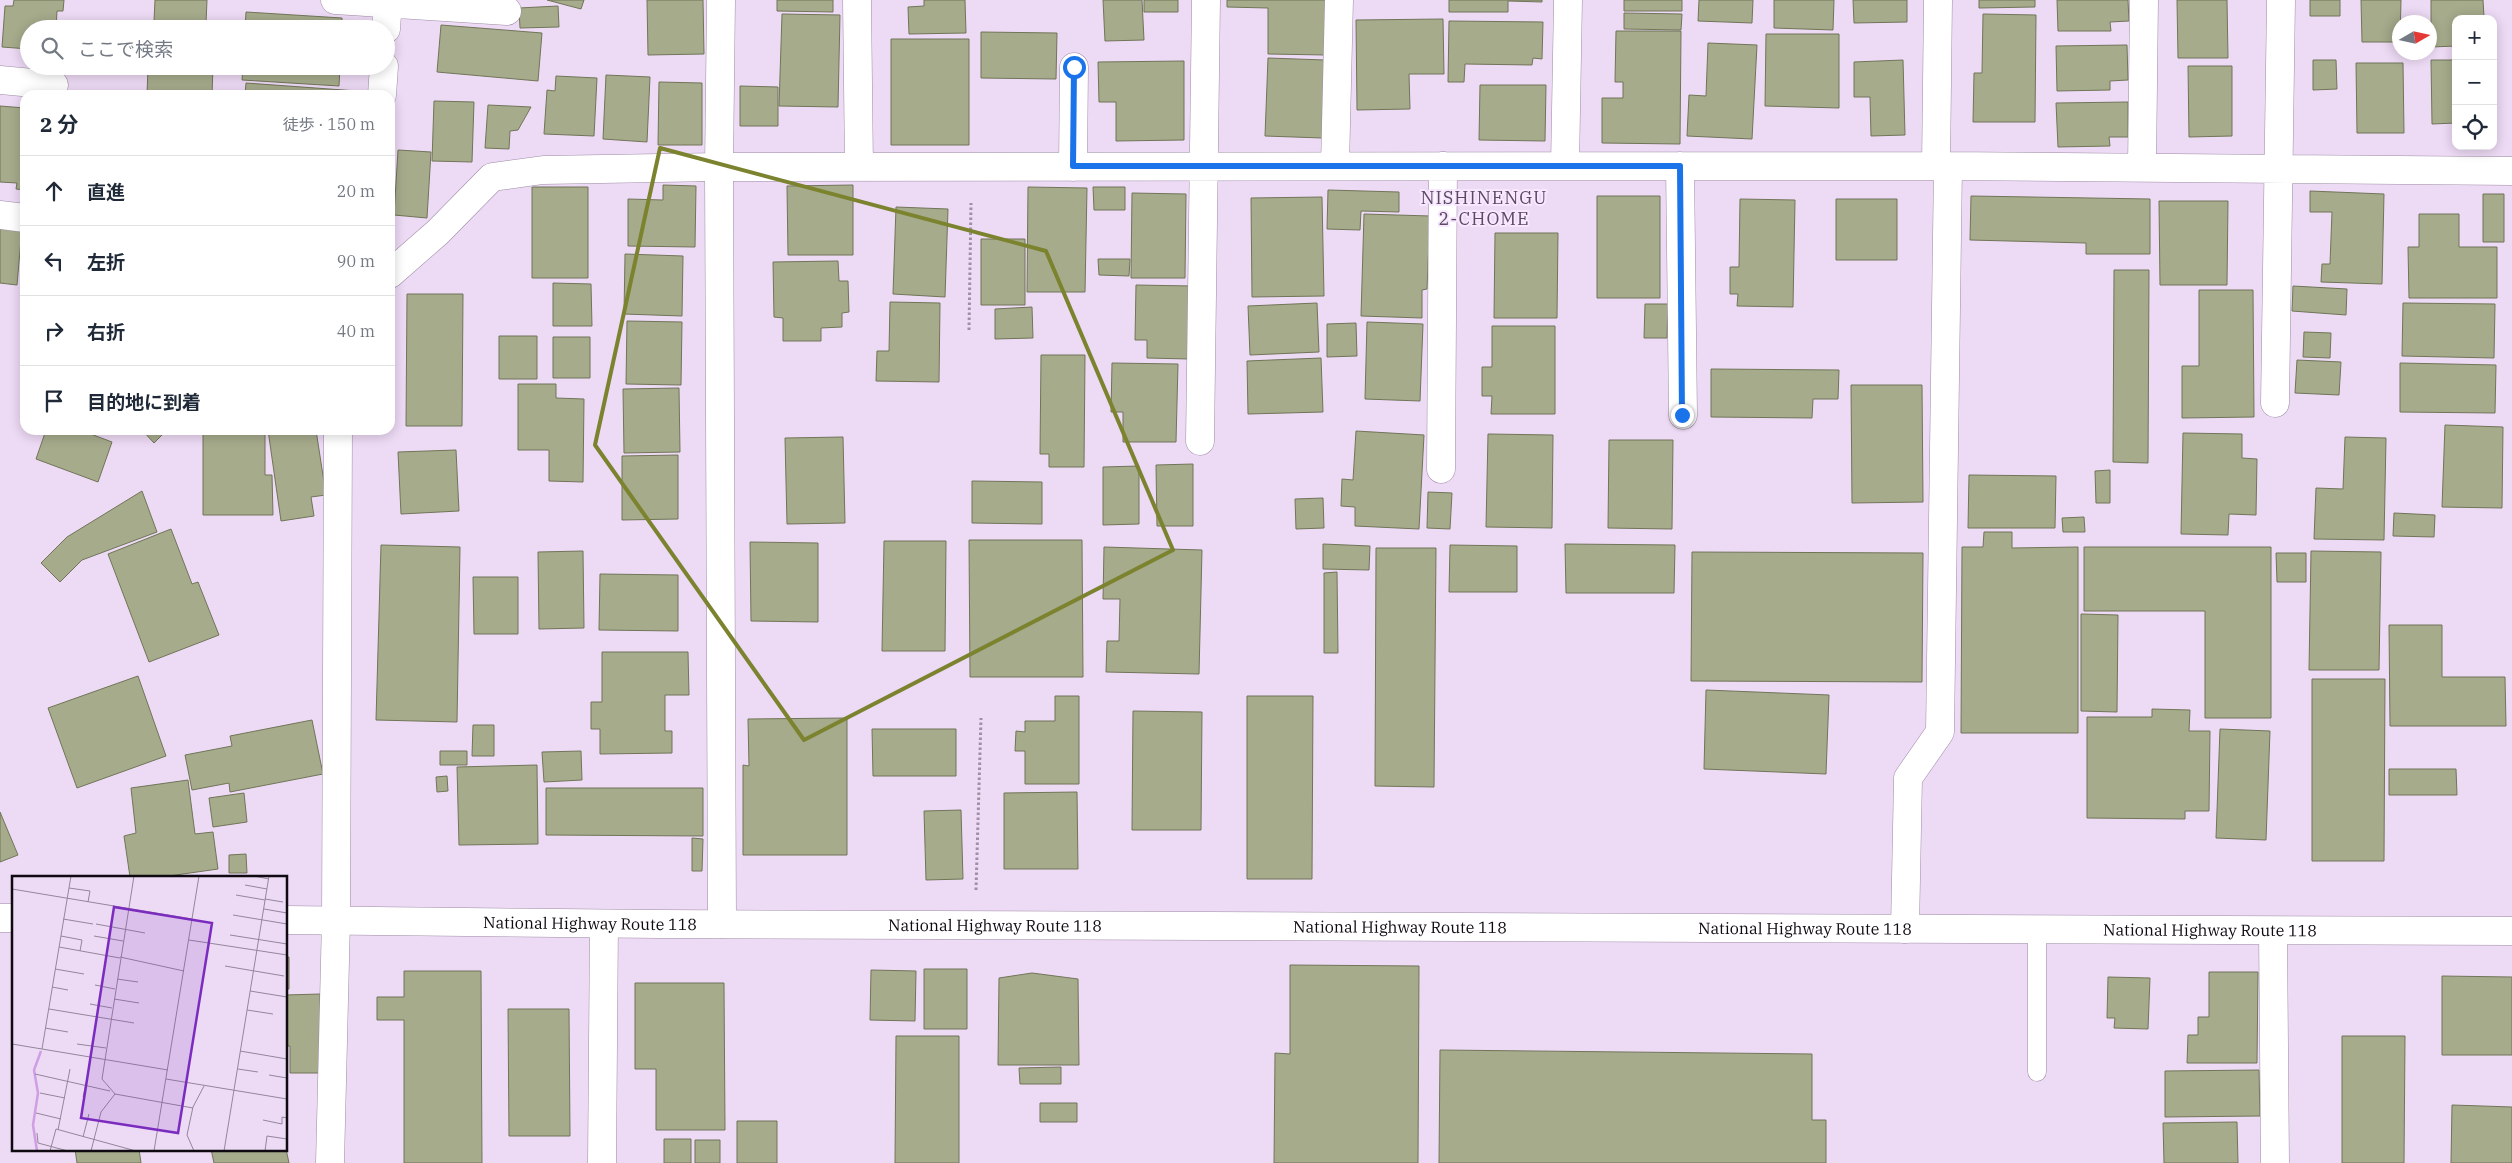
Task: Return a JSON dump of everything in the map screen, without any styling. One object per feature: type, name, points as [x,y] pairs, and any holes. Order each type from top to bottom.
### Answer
[{"type":"main road","points":[[335,0],[387,11],[507,11]]},
{"type":"main road","points":[[721,0],[719,167],[722,924]]},
{"type":"main road","points":[[857,0],[859,167]]},
{"type":"main road","points":[[1200,442],[1206,0]]},
{"type":"main road","points":[[1335,166],[1339,0]]},
{"type":"main road","points":[[1565,166],[1568,0]]},
{"type":"main road","points":[[1905,929],[1908,778],[1940,732],[1942,166],[1938,0]]},
{"type":"main road","points":[[2142,168],[2144,0]]},
{"type":"main road","points":[[2275,403],[2281,0]]},
{"type":"main road","points":[[1073,166],[1074,67]]},
{"type":"main road","points":[[382,90],[383,75]]},
{"type":"main road","points":[[0,80],[54,85]]},
{"type":"main road","points":[[1441,470],[1443,166]]},
{"type":"main road","points":[[1680,166],[1682,415]]},
{"type":"main road","points":[[395,270],[438,232],[492,177],[543,170],[719,167],[1942,166],[2512,171]]},
{"type":"main road","points":[[0,215],[20,217]]},
{"type":"main road","points":[[330,1163],[336,920],[338,435]]},
{"type":"main road","name":"National Highway Route 118","points":[[288,920],[604,924],[2512,931]]},
{"type":"main road","points":[[602,1163],[604,924]]},
{"type":"main road","points":[[2274,930],[2275,1163]]},
{"type":"lane","points":[[2036,930],[2037,1072]]},
{"type":"path","points":[[969,330],[972,167]]},
{"type":"path","points":[[975,925],[981,718]]},
{"type":"highlighted area","points":[[660,148],[1046,251],[1173,550],[804,740],[595,445]]},
{"type":"building","points":[[14,0],[64,0],[63,11],[57,11],[56,20],[20,20],[20,48],[2,47],[5,6],[13,6]]},
{"type":"building","points":[[155,0],[207,0],[206,20],[154,20]]},
{"type":"building","points":[[547,0],[584,0],[581,9]]},
{"type":"building","points":[[647,0],[703,0],[704,54],[648,55]]},
{"type":"building","points":[[777,0],[833,0],[833,12],[777,11]]},
{"type":"building","points":[[924,0],[965,0],[966,33],[909,34],[908,7],[924,6]]},
{"type":"building","points":[[1103,0],[1142,0],[1144,40],[1105,41]]},
{"type":"building","points":[[1144,0],[1178,0],[1178,12],[1144,12]]},
{"type":"building","points":[[1227,0],[1326,0],[1326,55],[1268,54],[1268,8],[1227,7]]},
{"type":"building","points":[[1449,0],[1542,0],[1542,2],[1508,1],[1508,12],[1449,12]]},
{"type":"building","points":[[1624,0],[1682,0],[1682,11],[1624,11]]},
{"type":"building","points":[[1699,0],[1753,0],[1752,23],[1698,21]]},
{"type":"building","points":[[1774,0],[1834,0],[1833,30],[1774,28]]},
{"type":"building","points":[[1853,0],[1907,0],[1907,22],[1854,23]]},
{"type":"building","points":[[1979,0],[2035,0],[2035,7],[1979,8]]},
{"type":"building","points":[[2057,0],[2128,0],[2129,21],[2110,22],[2111,31],[2058,31]]},
{"type":"building","points":[[2177,0],[2227,0],[2228,58],[2178,58]]},
{"type":"building","points":[[2310,0],[2340,0],[2340,16],[2310,16]]},
{"type":"building","points":[[2361,0],[2401,0],[2401,15],[2392,15],[2392,42],[2362,42]]},
{"type":"building","points":[[2431,0],[2483,0],[2484,15],[2452,15],[2452,46],[2437,47],[2437,15],[2431,15]]},
{"type":"building","points":[[558,6],[559,27],[520,28],[519,8]]},
{"type":"building","points":[[246,12],[342,18],[342,20],[246,20]]},
{"type":"building","points":[[1624,13],[1682,14],[1681,30],[1624,29]]},
{"type":"building","points":[[782,14],[840,15],[838,107],[779,106]]},
{"type":"building","points":[[1983,14],[2036,15],[2035,122],[1973,122],[1974,73],[1982,73]]},
{"type":"building","points":[[1443,19],[1444,74],[1409,74],[1410,109],[1357,110],[1356,20]]},
{"type":"building","points":[[1449,21],[1543,22],[1542,59],[1533,58],[1532,65],[1465,64],[1464,82],[1448,82]]},
{"type":"building","points":[[441,25],[542,33],[538,81],[437,72]]},
{"type":"building","points":[[1616,31],[1681,31],[1680,144],[1602,143],[1602,98],[1623,98],[1623,82],[1615,82]]},
{"type":"building","points":[[981,32],[1057,33],[1056,79],[981,78]]},
{"type":"building","points":[[1766,34],[1839,34],[1839,108],[1765,106]]},
{"type":"building","points":[[891,39],[969,39],[969,145],[891,145]]},
{"type":"building","points":[[1708,43],[1757,45],[1752,139],[1687,136],[1689,95],[1706,96]]},
{"type":"building","points":[[2127,45],[2128,80],[2110,81],[2110,90],[2057,91],[2056,46]]},
{"type":"building","points":[[1268,58],[1325,60],[1322,138],[1265,136]]},
{"type":"building","points":[[1903,60],[1905,135],[1871,136],[1870,97],[1854,97],[1854,62]]},
{"type":"building","points":[[2313,60],[2336,60],[2337,89],[2313,90]]},
{"type":"building","points":[[2431,60],[2452,60],[2452,123],[2432,124]]},
{"type":"building","points":[[1184,61],[1184,140],[1116,141],[1116,102],[1099,102],[1098,62]]},
{"type":"building","points":[[2356,63],[2403,63],[2404,133],[2357,133]]},
{"type":"building","points":[[2188,66],[2232,66],[2232,136],[2189,137]]},
{"type":"building","points":[[148,75],[213,75],[212,90],[147,90]]},
{"type":"building","points":[[242,75],[340,75],[339,86],[242,80]]},
{"type":"building","points":[[606,75],[650,77],[647,142],[603,139]]},
{"type":"building","points":[[556,76],[597,78],[594,136],[544,134],[547,90],[555,91]]},
{"type":"building","points":[[659,82],[702,83],[702,145],[658,145]]},
{"type":"building","points":[[246,83],[343,90],[245,90]]},
{"type":"building","points":[[1480,85],[1546,85],[1545,141],[1479,140]]},
{"type":"building","points":[[740,86],[778,87],[778,126],[740,126]]},
{"type":"building","points":[[434,101],[474,102],[472,162],[432,161]]},
{"type":"building","points":[[2128,102],[2128,137],[2109,137],[2110,146],[2058,147],[2056,103]]},
{"type":"building","points":[[488,105],[531,107],[518,130],[510,131],[509,149],[485,148]]},
{"type":"building","points":[[0,106],[20,108],[20,189],[16,189],[17,183],[0,182]]},
{"type":"building","points":[[398,150],[431,152],[427,218],[395,215]]},
{"type":"building","points":[[663,185],[696,186],[695,247],[628,246],[628,199],[663,200]]},
{"type":"building","points":[[853,185],[853,255],[788,255],[787,186]]},
{"type":"building","points":[[532,187],[588,187],[588,278],[532,278]]},
{"type":"building","points":[[1028,187],[1087,188],[1085,292],[1027,292]]},
{"type":"building","points":[[1093,187],[1125,187],[1125,210],[1094,210]]},
{"type":"building","points":[[1328,190],[1399,192],[1399,212],[1361,211],[1360,230],[1327,229]]},
{"type":"building","points":[[2310,191],[2384,194],[2382,284],[2321,282],[2322,264],[2330,264],[2332,212],[2310,212]]},
{"type":"building","points":[[1132,193],[1186,194],[1185,278],[1131,278]]},
{"type":"building","points":[[2483,194],[2504,194],[2504,242],[2483,242]]},
{"type":"building","points":[[1597,196],[1660,196],[1660,298],[1597,298]]},
{"type":"building","points":[[1971,196],[2150,199],[2150,254],[2086,254],[2086,243],[1970,240]]},
{"type":"building","points":[[1322,197],[1324,296],[1252,297],[1251,198]]},
{"type":"building","points":[[1740,199],[1795,200],[1793,307],[1737,306],[1738,294],[1730,294],[1730,267],[1739,267]]},
{"type":"building","points":[[1836,199],[1897,199],[1897,260],[1836,260]]},
{"type":"building","points":[[2159,201],[2228,201],[2227,285],[2160,285]]},
{"type":"building","points":[[896,207],[948,209],[945,297],[893,294]]},
{"type":"building","points":[[1364,214],[1430,216],[1427,289],[1422,290],[1422,318],[1361,316]]},
{"type":"building","points":[[2419,214],[2459,214],[2459,247],[2497,247],[2497,298],[2409,298],[2408,247],[2419,247]]},
{"type":"building","points":[[0,226],[20,228],[17,285],[0,283]]},
{"type":"building","points":[[1495,233],[1558,233],[1557,318],[1494,318]]},
{"type":"building","points":[[981,239],[1025,239],[1025,305],[981,305]]},
{"type":"building","points":[[625,254],[683,256],[682,316],[624,314]]},
{"type":"building","points":[[1098,259],[1130,259],[1129,276],[1099,275]]},
{"type":"building","points":[[838,261],[839,281],[848,281],[849,312],[842,313],[842,327],[821,328],[821,341],[783,341],[783,318],[774,317],[773,262]]},
{"type":"building","points":[[2114,270],[2149,270],[2148,463],[2113,462]]},
{"type":"building","points":[[553,283],[591,284],[592,326],[553,326]]},
{"type":"building","points":[[1136,285],[1191,286],[1189,359],[1147,358],[1147,340],[1135,340]]},
{"type":"building","points":[[2293,286],[2347,289],[2346,315],[2292,311]]},
{"type":"building","points":[[2199,290],[2253,290],[2254,417],[2182,418],[2182,366],[2199,366]]},
{"type":"building","points":[[407,294],[463,294],[462,426],[406,426]]},
{"type":"building","points":[[890,302],[940,303],[939,382],[876,381],[877,351],[889,351]]},
{"type":"building","points":[[1317,303],[1319,352],[1250,355],[1248,306]]},
{"type":"building","points":[[2403,303],[2495,304],[2494,358],[2402,356]]},
{"type":"building","points":[[1645,304],[1668,304],[1667,338],[1644,338]]},
{"type":"building","points":[[1032,307],[1033,338],[995,339],[995,309]]},
{"type":"building","points":[[627,321],[682,322],[681,385],[626,384]]},
{"type":"building","points":[[1367,322],[1423,324],[1420,401],[1365,399]]},
{"type":"building","points":[[1356,323],[1357,356],[1327,357],[1327,324]]},
{"type":"building","points":[[1492,326],[1555,326],[1555,414],[1491,414],[1492,396],[1482,396],[1482,367],[1492,367]]},
{"type":"building","points":[[2304,332],[2331,333],[2330,358],[2303,357]]},
{"type":"building","points":[[499,336],[537,336],[537,379],[499,379]]},
{"type":"building","points":[[553,337],[590,337],[590,378],[553,378]]},
{"type":"building","points":[[1041,355],[1085,355],[1084,467],[1049,467],[1049,454],[1040,454]]},
{"type":"building","points":[[1321,358],[1323,412],[1248,414],[1247,361]]},
{"type":"building","points":[[2297,360],[2341,362],[2339,395],[2295,393]]},
{"type":"building","points":[[1112,363],[1178,364],[1176,442],[1123,442],[1123,412],[1111,412]]},
{"type":"building","points":[[2400,363],[2496,365],[2495,413],[2400,412]]},
{"type":"building","points":[[1711,369],[1839,370],[1838,399],[1813,399],[1812,418],[1711,417]]},
{"type":"building","points":[[518,384],[556,384],[556,398],[584,399],[583,482],[549,481],[549,450],[518,450]]},
{"type":"building","points":[[1851,385],[1922,385],[1923,502],[1852,503]]},
{"type":"building","points":[[679,388],[680,452],[624,453],[623,389]]},
{"type":"building","points":[[2445,425],[2503,427],[2502,508],[2442,507]]},
{"type":"building","points":[[1356,431],[1424,435],[1419,529],[1355,526],[1355,507],[1341,506],[1342,479],[1353,480]]},
{"type":"building","points":[[2183,433],[2242,434],[2242,458],[2257,459],[2256,515],[2229,514],[2228,535],[2181,534]]},
{"type":"building","points":[[1488,434],[1553,435],[1552,528],[1486,527]]},
{"type":"building","points":[[44,435],[93,435],[112,442],[98,482],[36,459]]},
{"type":"building","points":[[147,435],[162,435],[154,443]]},
{"type":"building","points":[[203,435],[265,435],[265,475],[272,475],[273,515],[203,515]]},
{"type":"building","points":[[269,435],[317,435],[326,495],[311,497],[314,516],[281,521]]},
{"type":"building","points":[[843,437],[845,523],[787,524],[785,438]]},
{"type":"building","points":[[2345,437],[2386,438],[2384,540],[2314,539],[2316,488],[2343,489]]},
{"type":"building","points":[[1609,440],[1673,440],[1672,529],[1608,528]]},
{"type":"building","points":[[456,450],[459,511],[401,514],[398,452]]},
{"type":"building","points":[[678,455],[678,519],[622,520],[622,456]]},
{"type":"building","points":[[1193,464],[1193,526],[1157,526],[1156,465]]},
{"type":"building","points":[[1139,466],[1139,524],[1103,525],[1103,467]]},
{"type":"building","points":[[2110,470],[2110,503],[2096,503],[2095,471]]},
{"type":"building","points":[[1969,475],[2056,476],[2055,528],[1968,528]]},
{"type":"building","points":[[972,481],[1042,482],[1042,524],[972,523]]},
{"type":"building","points":[[142,491],[157,532],[82,560],[60,582],[41,563],[67,537]]},
{"type":"building","points":[[1428,492],[1452,493],[1450,529],[1427,528]]},
{"type":"building","points":[[1323,498],[1324,528],[1296,529],[1295,499]]},
{"type":"building","points":[[2394,513],[2435,515],[2434,537],[2393,536]]},
{"type":"building","points":[[2084,517],[2085,532],[2063,532],[2062,518]]},
{"type":"building","points":[[171,529],[192,584],[198,582],[219,635],[149,662],[108,554]]},
{"type":"building","points":[[1984,532],[2012,532],[2012,548],[2078,547],[2078,733],[1961,733],[1962,547],[1983,547]]},
{"type":"building","points":[[969,540],[1082,540],[1083,677],[970,677]]},
{"type":"building","points":[[884,541],[946,541],[945,651],[882,651]]},
{"type":"building","points":[[750,542],[818,543],[818,622],[751,621]]},
{"type":"building","points":[[1323,544],[1370,546],[1369,570],[1323,569]]},
{"type":"building","points":[[1565,544],[1675,545],[1674,593],[1566,593]]},
{"type":"building","points":[[381,545],[460,547],[457,722],[376,720]]},
{"type":"building","points":[[1450,545],[1517,546],[1517,592],[1449,592]]},
{"type":"building","points":[[1104,547],[1202,550],[1199,674],[1106,672],[1107,641],[1119,641],[1120,599],[1103,599]]},
{"type":"building","points":[[2084,547],[2271,547],[2271,718],[2205,718],[2205,611],[2084,611]]},
{"type":"building","points":[[1376,548],[1436,548],[1434,787],[1375,786]]},
{"type":"building","points":[[583,551],[584,628],[539,629],[538,552]]},
{"type":"building","points":[[2311,551],[2381,552],[2379,670],[2309,670]]},
{"type":"building","points":[[1692,552],[1923,553],[1922,682],[1691,681]]},
{"type":"building","points":[[2276,553],[2306,553],[2306,582],[2277,582]]},
{"type":"building","points":[[1337,572],[1338,653],[1324,653],[1324,573]]},
{"type":"building","points":[[600,574],[678,575],[678,631],[599,630]]},
{"type":"building","points":[[473,577],[518,577],[518,634],[474,634]]},
{"type":"building","points":[[2081,614],[2118,615],[2117,712],[2081,711]]},
{"type":"building","points":[[2389,625],[2442,625],[2442,677],[2505,677],[2506,726],[2390,726]]},
{"type":"building","points":[[602,652],[688,652],[689,695],[665,695],[665,731],[672,731],[672,753],[600,754],[600,729],[591,729],[591,702],[602,702]]},
{"type":"building","points":[[138,676],[166,756],[77,788],[48,708]]},
{"type":"building","points":[[2312,679],[2385,679],[2384,861],[2312,861]]},
{"type":"building","points":[[1706,690],[1829,695],[1826,774],[1704,769]]},
{"type":"building","points":[[1055,696],[1079,696],[1079,784],[1025,784],[1025,751],[1015,751],[1016,731],[1025,732],[1025,721],[1055,721]]},
{"type":"building","points":[[1247,696],[1313,696],[1312,879],[1247,879]]},
{"type":"building","points":[[2152,709],[2190,710],[2189,731],[2210,731],[2209,811],[2185,811],[2185,819],[2087,818],[2087,717],[2152,717]]},
{"type":"building","points":[[1133,711],[1202,712],[1201,830],[1132,830]]},
{"type":"building","points":[[847,718],[847,855],[743,855],[743,765],[749,766],[748,719]]},
{"type":"building","points":[[312,720],[323,774],[230,792],[229,783],[192,790],[185,755],[232,746],[230,736]]},
{"type":"building","points":[[473,725],[494,725],[494,756],[472,756]]},
{"type":"building","points":[[872,729],[956,729],[956,776],[873,776]]},
{"type":"building","points":[[2220,729],[2270,731],[2266,840],[2216,838]]},
{"type":"building","points":[[440,751],[467,751],[467,765],[440,765]]},
{"type":"building","points":[[581,751],[582,780],[544,782],[542,752]]},
{"type":"building","points":[[537,765],[538,844],[459,845],[457,767]]},
{"type":"building","points":[[2389,769],[2456,769],[2457,795],[2389,795]]},
{"type":"building","points":[[447,776],[448,791],[437,792],[436,777]]},
{"type":"building","points":[[188,780],[195,834],[213,832],[218,869],[169,876],[130,876],[124,836],[136,833],[131,788]]},
{"type":"building","points":[[546,788],[703,788],[703,836],[546,835]]},
{"type":"building","points":[[1077,792],[1078,869],[1004,869],[1004,793]]},
{"type":"building","points":[[244,793],[247,822],[213,827],[209,798]]},
{"type":"building","points":[[961,810],[963,879],[926,880],[924,811]]},
{"type":"building","points":[[0,812],[18,855],[0,862]]},
{"type":"building","points":[[692,838],[703,839],[702,871],[692,871]]},
{"type":"building","points":[[246,854],[247,873],[229,873],[229,855]]},
{"type":"building","points":[[288,957],[289,957],[288,989]]},
{"type":"building","points":[[1290,965],[1419,966],[1418,1163],[1274,1163],[1275,1053],[1290,1054]]},
{"type":"building","points":[[924,969],[967,969],[967,1029],[924,1029]]},
{"type":"building","points":[[871,970],[916,971],[915,1021],[870,1020]]},
{"type":"building","points":[[404,971],[481,971],[482,1163],[404,1163],[404,1020],[377,1020],[377,997],[404,997]]},
{"type":"building","points":[[2209,972],[2258,972],[2257,1063],[2187,1063],[2188,1035],[2198,1035],[2198,1017],[2209,1017]]},
{"type":"building","points":[[1032,973],[1078,979],[1079,1065],[998,1065],[999,978]]},
{"type":"building","points":[[2442,976],[2512,977],[2512,1055],[2442,1055]]},
{"type":"building","points":[[2108,977],[2150,978],[2148,1029],[2114,1028],[2115,1018],[2107,1018]]},
{"type":"building","points":[[635,983],[724,983],[725,1130],[656,1130],[656,1069],[635,1069]]},
{"type":"building","points":[[320,994],[320,1073],[290,1073],[288,995]]},
{"type":"building","points":[[508,1009],[569,1009],[570,1136],[509,1136]]},
{"type":"building","points":[[896,1036],[959,1036],[959,1163],[895,1163]]},
{"type":"building","points":[[2342,1036],[2405,1036],[2404,1163],[2342,1163]]},
{"type":"building","points":[[1440,1050],[1812,1054],[1812,1120],[1826,1120],[1826,1163],[1439,1163]]},
{"type":"building","points":[[1061,1067],[1061,1084],[1020,1084],[1019,1068]]},
{"type":"building","points":[[2259,1070],[2260,1116],[2165,1117],[2165,1071]]},
{"type":"building","points":[[1040,1103],[1077,1103],[1077,1122],[1040,1122]]},
{"type":"building","points":[[2452,1105],[2512,1107],[2512,1163],[2451,1163]]},
{"type":"building","points":[[737,1121],[777,1121],[777,1163],[737,1163]]},
{"type":"building","points":[[2237,1122],[2238,1163],[2164,1163],[2163,1123]]},
{"type":"building","points":[[664,1139],[691,1139],[691,1163],[664,1163]]},
{"type":"building","points":[[695,1140],[720,1140],[720,1163],[695,1163]]},
{"type":"building","points":[[75,1150],[139,1150],[141,1163],[77,1163]]},
{"type":"building","points":[[211,1150],[286,1150],[289,1163],[214,1163]]},
{"type":"district","name":"NISHINENGU 2-CHOME","points":[[1484,207]]},
{"type":"route","points":[[1074,67],[1073,166],[1680,166],[1682,415]]}]
